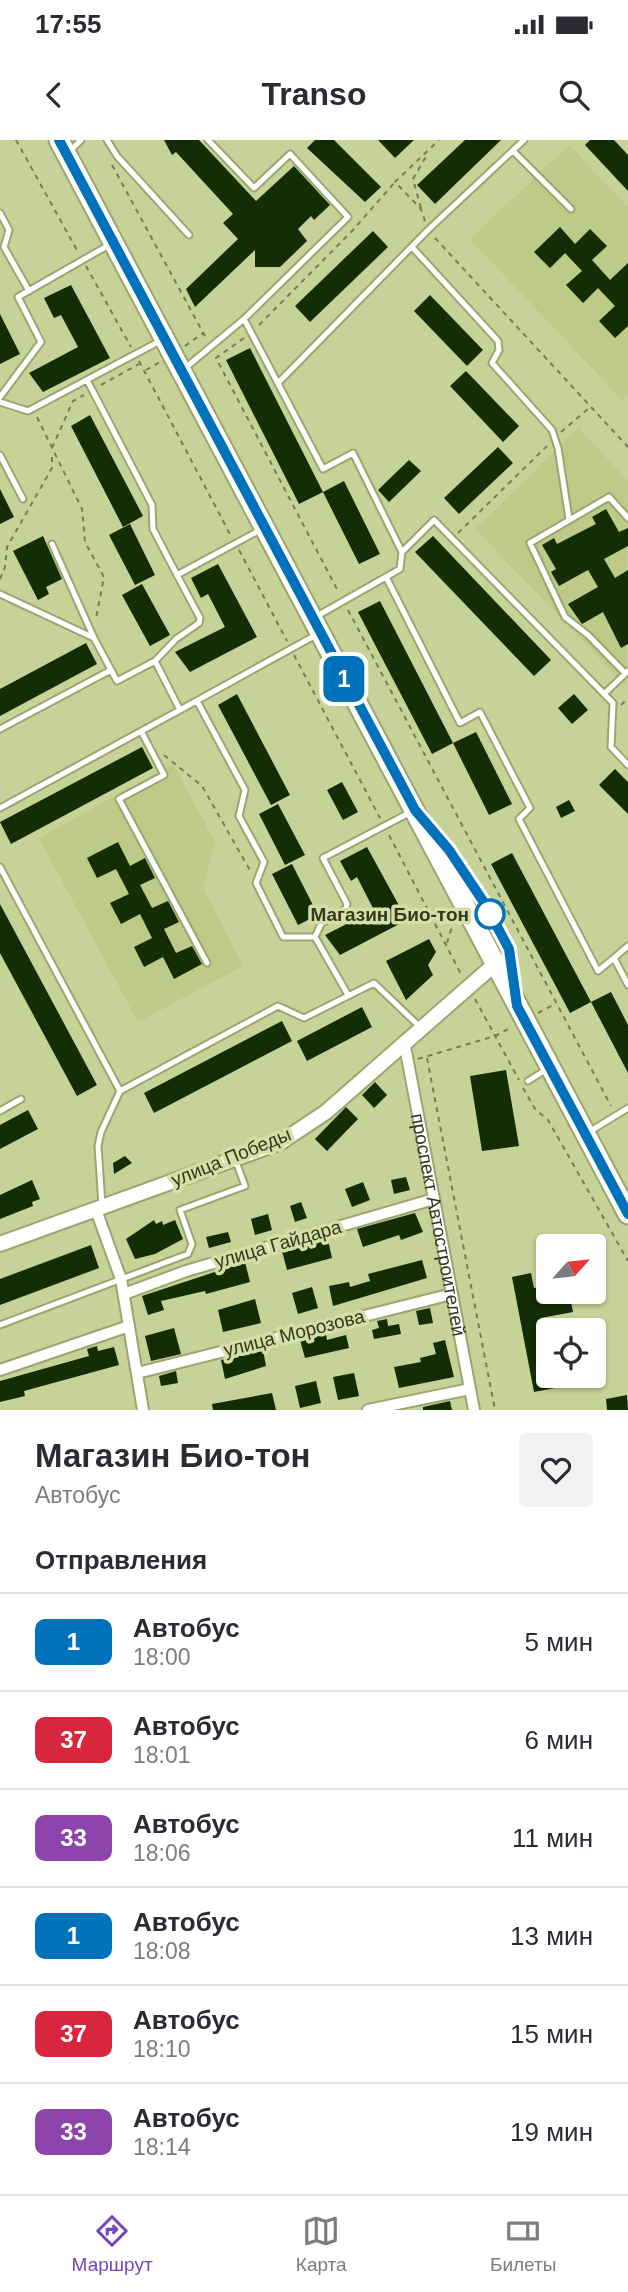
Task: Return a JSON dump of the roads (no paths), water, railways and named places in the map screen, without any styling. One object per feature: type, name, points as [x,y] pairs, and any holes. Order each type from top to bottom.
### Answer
[{"type":"highway","points":[[63,147],[628,1214]]},
{"type":"street","name":"улица Победы","points":[[0,1244],[281,1142],[326,1112],[495,964]]},
{"type":"street","name":"проспект Автостроителей","points":[[404,1041],[474,1410]]},
{"type":"street","name":"улица Гайдара","points":[[124,1294],[186,1271],[434,1199]]},
{"type":"street","points":[[99,1208],[121,1279],[143,1410]]},
{"type":"street","name":"улица Морозова","points":[[137,1373],[452,1294]]},
{"type":"street","points":[[0,1370],[129,1326]]},
{"type":"street","points":[[368,1410],[470,1389]]},
{"type":"lane","points":[[63,147],[81,140]]},
{"type":"lane","points":[[107,140],[117,156],[189,235]]},
{"type":"lane","points":[[180,371],[244,319],[348,217],[290,154],[254,188],[208,140]]},
{"type":"lane","points":[[279,382],[428,230],[524,140]]},
{"type":"lane","points":[[513,151],[570,209]]},
{"type":"lane","points":[[0,213],[9,230],[4,247],[29,291]]},
{"type":"lane","points":[[112,244],[18,297],[41,342],[0,400],[28,411],[163,340]]},
{"type":"lane","points":[[412,247],[498,341],[499,350],[492,363],[552,430],[569,519]]},
{"type":"lane","points":[[0,808],[291,649],[343,601],[400,569],[402,552],[353,453],[323,469],[244,319]]},
{"type":"lane","points":[[52,544],[92,635],[117,681],[155,661],[176,639],[200,623],[200,618],[153,529],[152,505],[87,380]]},
{"type":"lane","points":[[0,455],[23,499]]},
{"type":"lane","points":[[604,694],[627,672],[565,617],[530,543],[609,497],[628,518]]},
{"type":"lane","points":[[402,552],[434,520],[614,703],[611,747],[628,765]]},
{"type":"lane","points":[[177,575],[264,528]]},
{"type":"lane","points":[[386,577],[460,723],[480,712],[530,808],[519,819],[598,971],[628,946]]},
{"type":"lane","points":[[0,594],[92,635]]},
{"type":"lane","points":[[155,661],[180,710]]},
{"type":"lane","points":[[0,729],[111,670]]},
{"type":"lane","points":[[197,701],[246,790],[239,816],[264,862],[256,883],[283,937],[315,937]]},
{"type":"lane","points":[[141,731],[164,775],[119,799],[207,963]]},
{"type":"lane","points":[[315,937],[321,924],[346,908],[347,904],[323,858],[415,810],[449,850],[485,904],[509,949],[517,1006]]},
{"type":"lane","points":[[0,867],[120,1091]]},
{"type":"lane","points":[[315,937],[348,995]]},
{"type":"lane","points":[[614,958],[628,985]]},
{"type":"lane","points":[[99,1208],[98,1146],[101,1132],[120,1091],[278,1006],[304,1018],[374,984],[420,1027]]},
{"type":"lane","points":[[528,1081],[550,1068]]},
{"type":"lane","points":[[0,1111],[21,1099]]},
{"type":"lane","points":[[585,1134],[628,1108]]},
{"type":"lane","points":[[0,1325],[188,1254],[192,1244],[180,1210],[245,1186],[235,1159]]},
{"type":"place","name":"Магазин Био-тон","points":[[490,914]]}]
